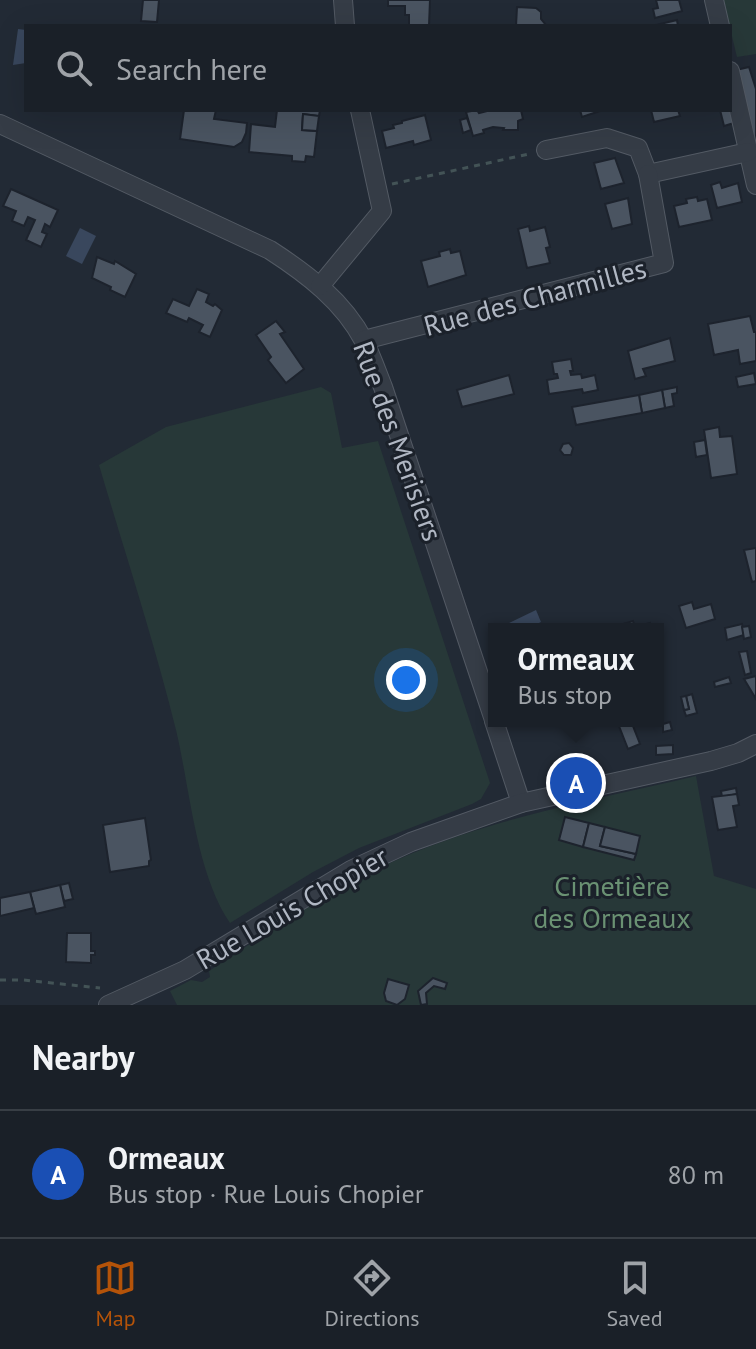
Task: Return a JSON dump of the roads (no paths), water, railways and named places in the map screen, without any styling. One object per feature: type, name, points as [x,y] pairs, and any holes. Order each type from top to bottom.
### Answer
[{"type":"street","points":[[343,0],[345,24]]},
{"type":"street","points":[[714,0],[720,24]]},
{"type":"street","points":[[732,80],[756,185]]},
{"type":"street","points":[[320,286],[382,211],[360,112]]},
{"type":"street","name":"Rue des Merisiers","points":[[0,124],[270,250],[320,286],[345,311],[364,340],[403,444],[488,702]]},
{"type":"street","points":[[546,150],[607,138],[638,148],[648,174],[748,152]]},
{"type":"street","name":"Rue des Charmilles","points":[[364,340],[664,263],[648,174]]},
{"type":"street","name":"Rue des Merisiers","points":[[496,727],[521,803]]},
{"type":"street","name":"Rue Louis Chopier","points":[[108,1005],[185,970],[351,870],[411,842],[521,803],[711,761],[756,744]]},
{"type":"water","points":[[18,29],[24,30],[24,63],[13,65]]},
{"type":"water","points":[[80,228],[96,236],[82,264],[66,256]]},
{"type":"water","points":[[536,610],[541,622],[539,623],[509,623]]},
{"type":"place","name":"Ormeaux","points":[[576,783]]},
{"type":"park label","name":"Cimetière des Ormeaux","points":[[612,902]]}]
